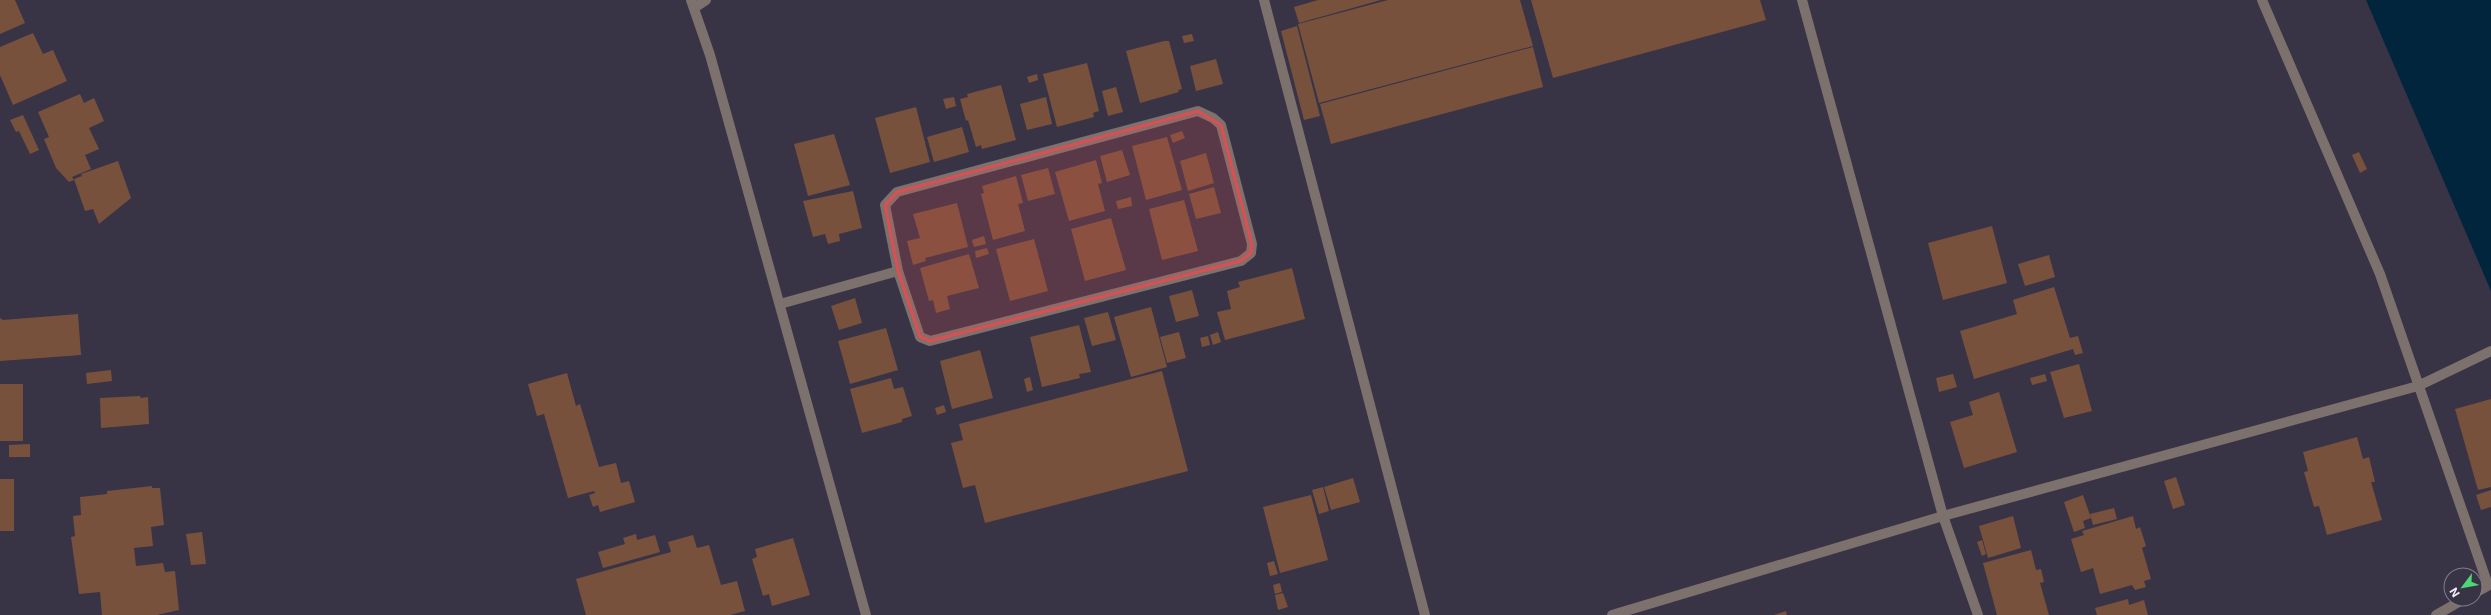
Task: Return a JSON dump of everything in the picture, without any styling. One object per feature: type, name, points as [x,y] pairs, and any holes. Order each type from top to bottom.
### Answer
[{"type":"street","points":[[706,0],[693,4],[710,56],[866,615]]},
{"type":"street","points":[[1264,0],[1426,615]]},
{"type":"street","points":[[1802,0],[1943,516],[1978,615]]},
{"type":"street","points":[[2262,0],[2380,274],[2489,585]]},
{"type":"street","points":[[1198,111],[1213,118],[1221,125],[1252,244],[1251,253],[1242,261],[930,341],[920,337],[898,270],[885,205],[897,192],[1198,111]]},
{"type":"street","points":[[780,304],[898,270]]},
{"type":"street","points":[[1612,615],[1943,516],[2418,386],[2491,351]]},
{"type":"street","points":[[2436,615],[2450,607]]},
{"type":"highlighted area","points":[[1198,111],[1221,125],[1252,244],[1251,253],[1241,261],[930,341],[920,337],[898,271],[885,205],[897,192]]},
{"type":"water","points":[[2366,0],[2491,0],[2491,291]]},
{"type":"building","points":[[0,0],[15,0],[25,23],[0,34]]},
{"type":"building","points":[[1318,0],[1381,0],[1299,23],[1294,7]]},
{"type":"building","points":[[1388,0],[1520,0],[1533,46],[1319,103],[1298,24]]},
{"type":"building","points":[[1531,0],[1760,0],[1766,20],[1553,78]]},
{"type":"building","points":[[1297,26],[1320,116],[1304,120],[1281,31]]},
{"type":"building","points":[[33,33],[43,54],[53,50],[67,81],[13,105],[0,75],[0,47]]},
{"type":"building","points":[[1192,34],[1194,41],[1184,43],[1182,36]]},
{"type":"building","points":[[1169,41],[1182,89],[1178,90],[1179,92],[1140,103],[1126,51]]},
{"type":"building","points":[[1533,47],[1543,87],[1331,144],[1320,104]]},
{"type":"building","points":[[1216,59],[1223,84],[1196,91],[1190,66]]},
{"type":"building","points":[[1087,63],[1099,111],[1093,113],[1094,117],[1057,127],[1043,74]]},
{"type":"building","points":[[1037,74],[1038,80],[1029,83],[1027,77]]},
{"type":"building","points":[[1001,85],[1016,140],[982,149],[981,145],[976,147],[968,120],[966,121],[960,99],[968,97],[967,94]]},
{"type":"building","points":[[1116,87],[1123,112],[1108,116],[1102,91]]},
{"type":"building","points":[[80,94],[84,103],[94,98],[104,121],[89,128],[99,149],[85,155],[91,169],[72,177],[74,180],[69,182],[56,168],[44,139],[49,137],[38,112]]},
{"type":"building","points":[[954,97],[956,106],[946,109],[943,99]]},
{"type":"building","points":[[1046,97],[1052,124],[1027,130],[1020,104]]},
{"type":"building","points":[[916,107],[930,162],[890,173],[875,118]]},
{"type":"building","points":[[23,115],[39,150],[30,154],[19,131],[16,132],[10,120]]},
{"type":"building","points":[[962,127],[969,152],[934,162],[927,137]]},
{"type":"building","points":[[1182,131],[1185,138],[1173,143],[1170,135]]},
{"type":"building","points":[[834,134],[850,185],[808,196],[794,144]]},
{"type":"building","points":[[1167,137],[1182,190],[1146,200],[1132,146]]},
{"type":"building","points":[[1122,150],[1130,175],[1107,182],[1100,156]]},
{"type":"building","points":[[2359,152],[2367,169],[2360,173],[2352,155]]},
{"type":"building","points":[[1206,153],[1214,183],[1188,191],[1180,161]]},
{"type":"building","points":[[1096,160],[1102,183],[1098,184],[1105,211],[1069,221],[1055,172]]},
{"type":"building","points":[[118,161],[131,198],[99,224],[93,209],[85,211],[74,179],[82,176],[81,174]]},
{"type":"building","points":[[1048,168],[1055,194],[1028,201],[1021,175]]},
{"type":"building","points":[[1016,176],[1023,203],[1018,204],[1025,231],[993,240],[981,194],[984,193],[982,186]]},
{"type":"building","points":[[1214,187],[1221,213],[1196,219],[1189,194]]},
{"type":"building","points":[[853,191],[862,228],[839,234],[840,241],[828,244],[825,234],[813,237],[803,201]]},
{"type":"building","points":[[1131,197],[1132,206],[1118,209],[1116,201]]},
{"type":"building","points":[[1184,200],[1198,251],[1162,260],[1149,209]]},
{"type":"building","points":[[957,203],[968,247],[925,258],[926,261],[913,265],[907,241],[920,238],[913,214]]},
{"type":"building","points":[[1111,218],[1126,270],[1085,281],[1071,229]]},
{"type":"building","points":[[1992,226],[2007,283],[1943,300],[1928,243]]},
{"type":"building","points":[[984,236],[986,244],[974,247],[972,240]]},
{"type":"building","points":[[1034,239],[1048,291],[1010,301],[996,249]]},
{"type":"building","points":[[987,248],[989,254],[976,258],[975,251]]},
{"type":"building","points":[[969,254],[979,288],[947,296],[950,309],[936,313],[933,300],[929,301],[920,268]]},
{"type":"building","points":[[2049,255],[2055,277],[2025,286],[2018,264]]},
{"type":"building","points":[[1292,268],[1305,319],[1225,340],[1217,312],[1231,309],[1227,291],[1240,287],[1238,282]]},
{"type":"building","points":[[2054,287],[2070,338],[2078,336],[2083,353],[2075,355],[2073,349],[1974,379],[1960,331],[2017,314],[2013,300]]},
{"type":"building","points":[[1192,290],[1199,316],[1176,322],[1169,296]]},
{"type":"building","points":[[855,298],[862,323],[839,330],[831,306]]},
{"type":"building","points":[[1151,307],[1167,367],[1131,377],[1114,317]]},
{"type":"building","points":[[1108,312],[1116,340],[1092,346],[1084,318]]},
{"type":"building","points":[[78,314],[81,355],[0,361],[0,318],[3,320]]},
{"type":"building","points":[[1079,325],[1091,372],[1079,374],[1080,378],[1042,387],[1030,337]]},
{"type":"building","points":[[886,328],[898,370],[850,384],[838,341]]},
{"type":"building","points":[[1179,332],[1186,358],[1167,363],[1160,337]]},
{"type":"building","points":[[1218,332],[1221,342],[1213,345],[1210,335]]},
{"type":"building","points":[[1208,336],[1210,345],[1202,347],[1200,338]]},
{"type":"building","points":[[980,350],[993,398],[952,409],[940,361]]},
{"type":"building","points":[[2079,364],[2092,411],[2064,418],[2050,372]]},
{"type":"building","points":[[111,370],[112,381],[87,384],[86,373]]},
{"type":"building","points":[[1162,371],[1188,471],[985,523],[975,485],[963,488],[951,443],[963,440],[959,424]]},
{"type":"building","points":[[567,373],[576,406],[580,404],[599,467],[616,463],[621,483],[629,481],[635,502],[600,512],[598,505],[593,507],[589,495],[595,493],[594,491],[568,498],[544,414],[537,416],[528,384]]},
{"type":"building","points":[[1953,374],[1957,387],[1939,392],[1936,378]]},
{"type":"building","points":[[2045,374],[2047,381],[2032,385],[2030,378]]},
{"type":"building","points":[[1030,377],[1033,390],[1027,392],[1024,379]]},
{"type":"building","points":[[891,378],[894,389],[903,387],[912,416],[902,419],[902,422],[862,433],[850,389]]},
{"type":"building","points":[[0,384],[23,384],[23,441],[0,441]]},
{"type":"building","points":[[1999,392],[2017,452],[1964,468],[1950,422],[1973,415],[1969,402]]},
{"type":"building","points":[[140,396],[141,398],[148,397],[149,424],[101,428],[100,398]]},
{"type":"building","points":[[2491,399],[2491,487],[2478,490],[2455,409]]},
{"type":"building","points":[[944,405],[946,412],[937,415],[935,408]]},
{"type":"building","points":[[2357,437],[2363,459],[2369,457],[2375,482],[2371,482],[2382,520],[2327,535],[2319,506],[2314,507],[2304,472],[2308,471],[2303,452]]},
{"type":"building","points":[[30,444],[30,457],[9,457],[9,445]]},
{"type":"building","points":[[2176,477],[2185,505],[2173,509],[2164,481]]},
{"type":"building","points":[[1353,478],[1360,502],[1331,510],[1324,487]]},
{"type":"building","points":[[0,479],[14,479],[14,531],[0,531]]},
{"type":"building","points":[[152,486],[152,488],[160,488],[164,525],[151,527],[153,546],[134,548],[136,566],[163,563],[165,572],[175,571],[179,610],[157,615],[102,615],[100,592],[79,594],[71,537],[75,536],[73,516],[81,515],[80,497],[107,494],[107,491]]},
{"type":"building","points":[[1323,487],[1329,511],[1319,514],[1312,490]]},
{"type":"building","points":[[2491,490],[2491,507],[2481,510],[2476,495]]},
{"type":"building","points":[[1311,495],[1328,560],[1280,573],[1263,507]]},
{"type":"building","points":[[2083,495],[2091,518],[2083,521],[2085,528],[2074,532],[2064,502]]},
{"type":"building","points":[[2114,508],[2117,519],[2093,525],[2090,514]]},
{"type":"building","points":[[2013,516],[2021,548],[1988,558],[1979,526]]},
{"type":"building","points":[[2133,516],[2136,529],[2140,527],[2146,546],[2142,548],[2151,579],[2144,581],[2146,587],[2135,590],[2132,585],[2100,594],[2093,568],[2081,572],[2071,539],[2084,535],[2082,531]]},
{"type":"building","points":[[202,532],[206,564],[191,565],[186,534]]},
{"type":"building","points":[[636,534],[637,540],[655,535],[660,552],[603,568],[598,552],[625,544],[623,538]]},
{"type":"building","points":[[693,535],[697,548],[709,545],[721,585],[737,581],[745,611],[730,615],[586,615],[576,579],[671,552],[668,542]]},
{"type":"building","points":[[793,538],[810,595],[772,606],[769,594],[763,596],[752,559],[757,557],[755,549]]},
{"type":"building","points":[[1982,540],[1986,554],[1982,556],[1977,542]]},
{"type":"building","points":[[2031,550],[2036,570],[2041,569],[2044,582],[2040,583],[2049,615],[1997,615],[1983,563]]},
{"type":"building","points":[[1274,561],[1278,574],[1270,576],[1267,563]]},
{"type":"building","points":[[1280,583],[1282,592],[1275,594],[1273,585]]},
{"type":"building","points":[[1283,593],[1288,607],[1278,610],[1275,595]]},
{"type":"building","points":[[2128,599],[2129,605],[2144,600],[2148,615],[2097,615],[2095,608]]},
{"type":"building","points":[[1786,611],[1787,615],[1774,615]]}]
